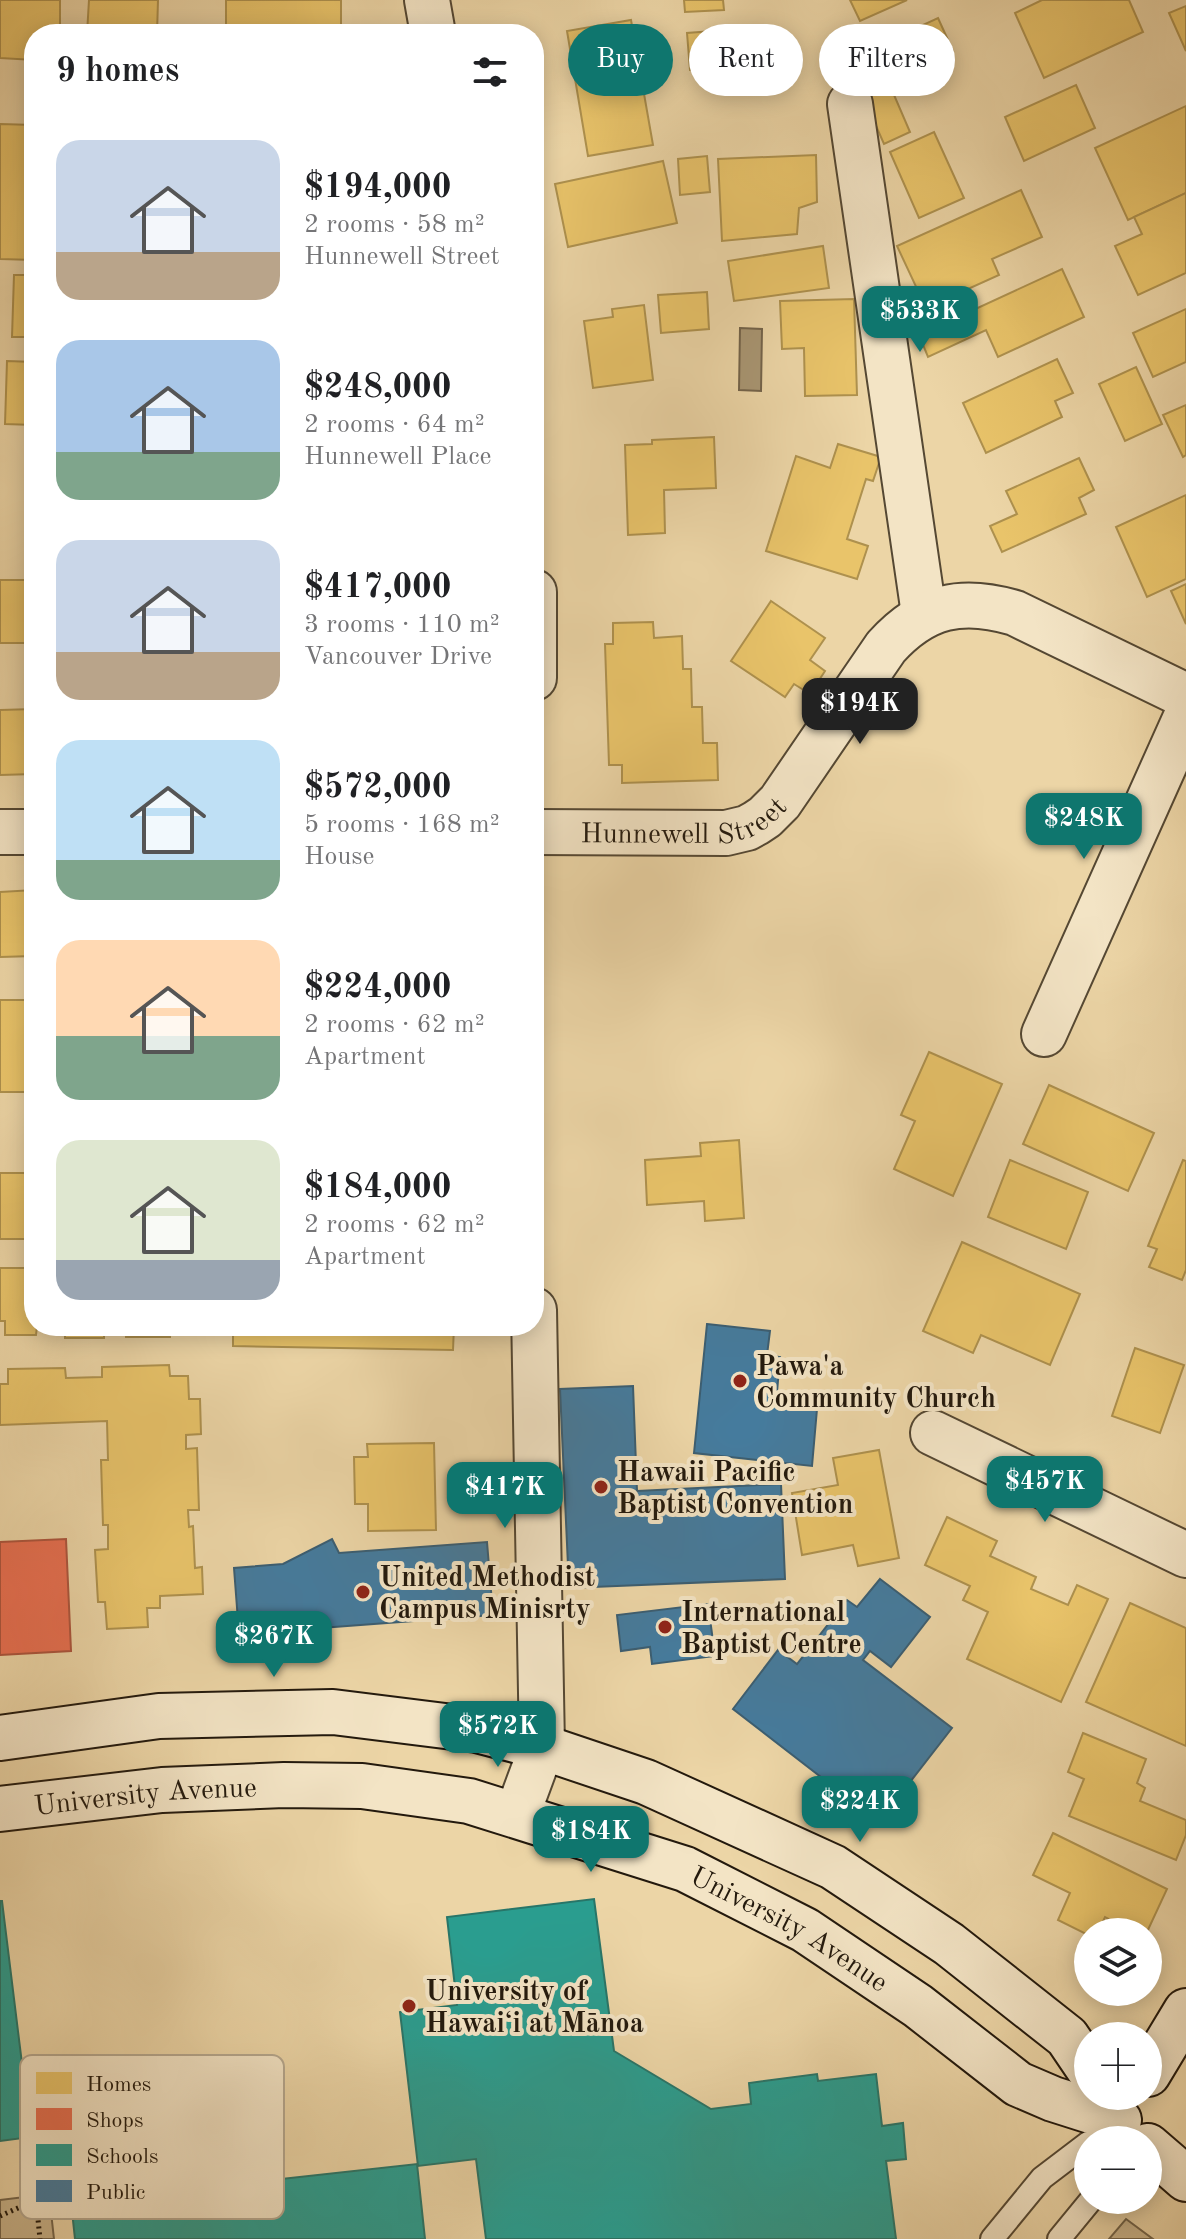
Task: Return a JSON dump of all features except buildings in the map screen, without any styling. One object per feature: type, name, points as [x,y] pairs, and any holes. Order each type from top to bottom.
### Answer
[{"type":"street","points":[[427,0],[431,24]]},
{"type":"street","points":[[850,104],[924,614]]},
{"type":"street","name":"Hunnewell Street","points":[[544,832],[715,834],[736,832],[756,823],[780,802],[886,647],[924,614],[953,606],[969,605],[1015,613],[1186,696]]},
{"type":"street","points":[[1044,1034],[1186,717]]},
{"type":"street","points":[[0,832],[24,832]]},
{"type":"street","points":[[517,1815],[542,1747],[534,1336]]},
{"type":"street","points":[[933,1433],[1186,1555]]},
{"type":"street","points":[[0,1738],[159,1716],[333,1712],[477,1730],[542,1747],[646,1782],[833,1867],[949,1944],[1056,2027],[1074,2047]]},
{"type":"street","name":"University Avenue","points":[[0,1809],[162,1790],[284,1785],[362,1786],[469,1801],[685,1869],[805,1930],[918,2006],[1018,2084],[1113,2126]]},
{"type":"street","points":[[1162,2051],[1186,2011]]},
{"type":"street","name":"University Avenue","points":[[1162,2161],[1186,2179]]},
{"type":"lane","points":[[992,2239],[1042,2178],[1074,2157]]},
{"type":"lane","points":[[1059,2239],[1080,2214]]},
{"type":"path","points":[[0,2216],[20,2207]]},
{"type":"path","points":[[38,2219],[40,2239]]},
{"type":"shaded area","points":[[740,328],[762,329],[761,391],[739,390]]},
{"type":"shaded area","points":[[20,2198],[20,2219],[52,2219],[54,2239],[0,2239],[0,2200]]},
{"type":"shaded area","points":[[1126,2219],[1153,2239],[1109,2239]]},
{"type":"place","name":"Pawa'a Community Church","points":[[740,1381]]},
{"type":"place","name":"Hawaii Pacific Baptist Convention","points":[[601,1487]]},
{"type":"place","name":"United Methodist Campus Minisrty","points":[[363,1592]]},
{"type":"place","name":"International Baptist Centre","points":[[665,1627]]},
{"type":"place","name":"University of Hawaiʻi at Mānoa","points":[[409,2006]]}]
